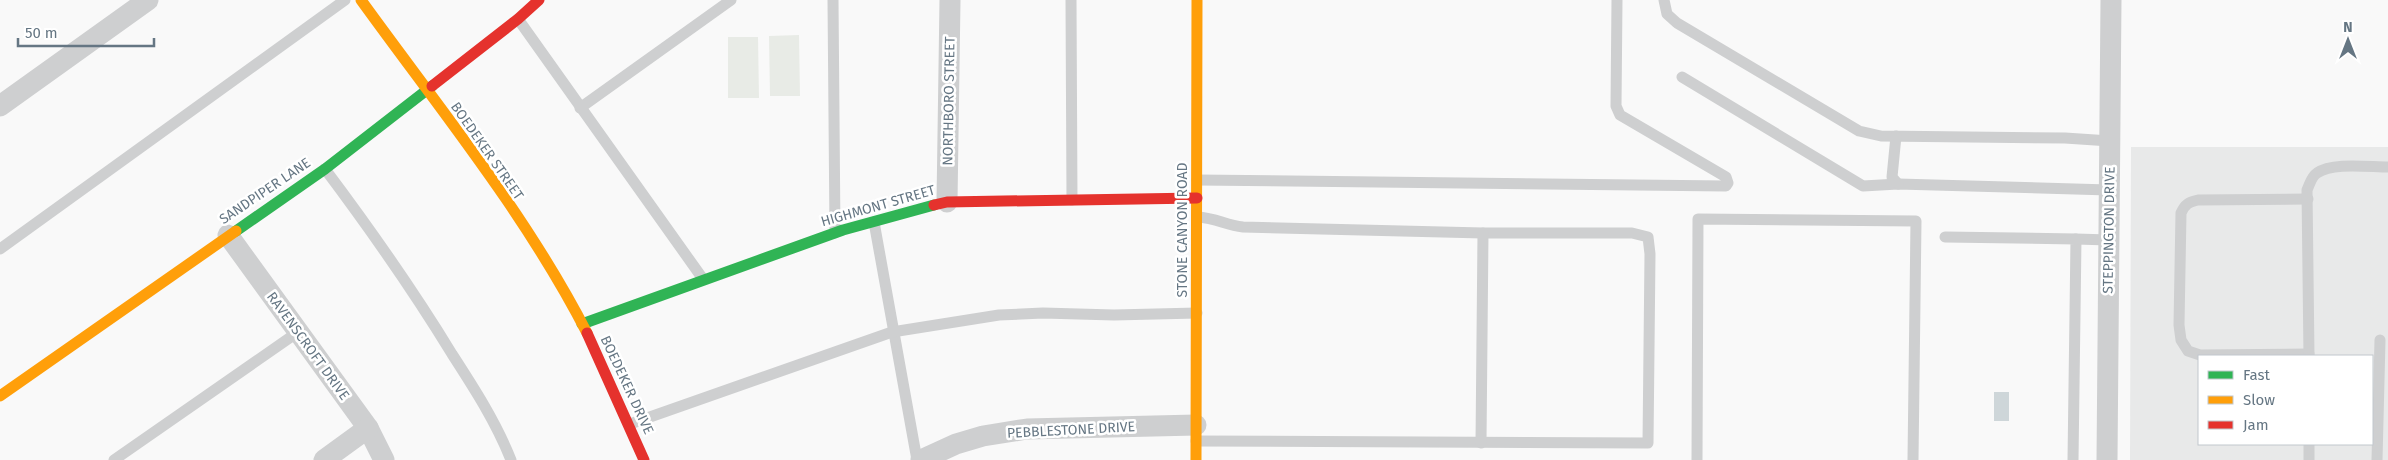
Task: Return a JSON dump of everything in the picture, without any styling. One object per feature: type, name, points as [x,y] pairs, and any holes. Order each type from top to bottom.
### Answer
[{"type":"street","points":[[0,106],[148,0]]},
{"type":"street","name":"BOEDEKER STREET","points":[[361,0],[543,257],[582,324]]},
{"type":"street","name":"SANDPIPER LANE","points":[[0,396],[325,169],[518,19],[539,0]]},
{"type":"street","name":"NORTHBORO STREET","points":[[948,202],[950,0]]},
{"type":"street","name":"STONE CANYON ROAD","points":[[1196,460],[1197,0]]},
{"type":"street","name":"STEPPINGTON DRIVE","points":[[2107,460],[2111,0]]},
{"type":"street","name":"HIGHMONT STREET","points":[[582,324],[835,233],[912,210],[948,202],[1197,198]]},
{"type":"street","name":"RAVENSCROFT DRIVE","points":[[228,235],[368,428],[384,460]]},
{"type":"street","name":"BOEDEKER DRIVE","points":[[582,324],[615,389],[644,460]]},
{"type":"street","points":[[324,460],[368,428]]},
{"type":"street","name":"PEBBLESTONE DRIVE","points":[[921,460],[974,438],[1027,429],[1196,433]]},
{"type":"lane","points":[[0,249],[345,0]]},
{"type":"lane","points":[[580,108],[731,0]]},
{"type":"lane","points":[[834,0],[835,233]]},
{"type":"lane","points":[[1071,0],[1072,200]]},
{"type":"lane","points":[[1197,180],[1726,186],[1728,183],[1726,177],[1620,115],[1616,106],[1617,0]]},
{"type":"lane","points":[[1664,0],[1667,14],[1677,23],[1859,131],[1896,136],[2065,138],[2110,141]]},
{"type":"lane","points":[[518,19],[703,279]]},
{"type":"lane","points":[[1682,77],[1863,186],[1898,184],[2109,190]]},
{"type":"lane","points":[[1896,136],[1892,177],[1898,184]]},
{"type":"lane","points":[[2308,199],[2198,200],[2189,202],[2184,206],[2181,213],[2179,325],[2181,340],[2188,351],[2200,355],[2309,355],[2308,199],[2307,190],[2312,178],[2317,173],[2336,167],[2388,167]]},
{"type":"lane","points":[[325,169],[368,225],[431,318],[485,406],[510,460]]},
{"type":"lane","points":[[1196,433],[1481,442],[1648,442],[1650,254],[1648,238],[1632,233],[1483,233],[1230,226],[1213,218],[1197,218]]},
{"type":"lane","points":[[1697,460],[1698,219],[1916,221],[1913,460]]},
{"type":"lane","points":[[874,222],[916,460]]},
{"type":"lane","points":[[1481,442],[1483,233]]},
{"type":"lane","points":[[1945,237],[2109,240]]},
{"type":"lane","points":[[2073,460],[2076,239]]},
{"type":"lane","points":[[630,424],[892,332],[999,315],[1043,313],[1114,315],[1197,313]]},
{"type":"lane","points":[[114,460],[298,332]]},
{"type":"lane","points":[[2377,460],[2380,340]]},
{"type":"lane","points":[[2309,445],[2309,460]]},
{"type":"shaded area","points":[[799,35],[800,96],[770,96],[769,36]]},
{"type":"shaded area","points":[[728,37],[758,37],[759,98],[728,98]]},
{"type":"shaded area","points":[[2131,147],[2388,147],[2388,460],[2130,460]]},
{"type":"shaded area","points":[[1994,392],[2009,392],[2009,421],[1994,421]]},
{"type":"traffic: fast","points":[[236,231],[325,169],[432,86]]},
{"type":"traffic: fast","points":[[582,324],[843,230],[934,205]]},
{"type":"traffic: slow","points":[[361,0],[451,121],[509,204],[537,246],[587,333]]},
{"type":"traffic: slow","points":[[1196,460],[1197,0]]},
{"type":"traffic: slow","points":[[0,396],[236,231]]},
{"type":"traffic: jam","points":[[432,86],[518,19],[539,0]]},
{"type":"traffic: jam","points":[[934,205],[947,202],[1197,198]]},
{"type":"traffic: jam","points":[[587,333],[644,460]]}]
